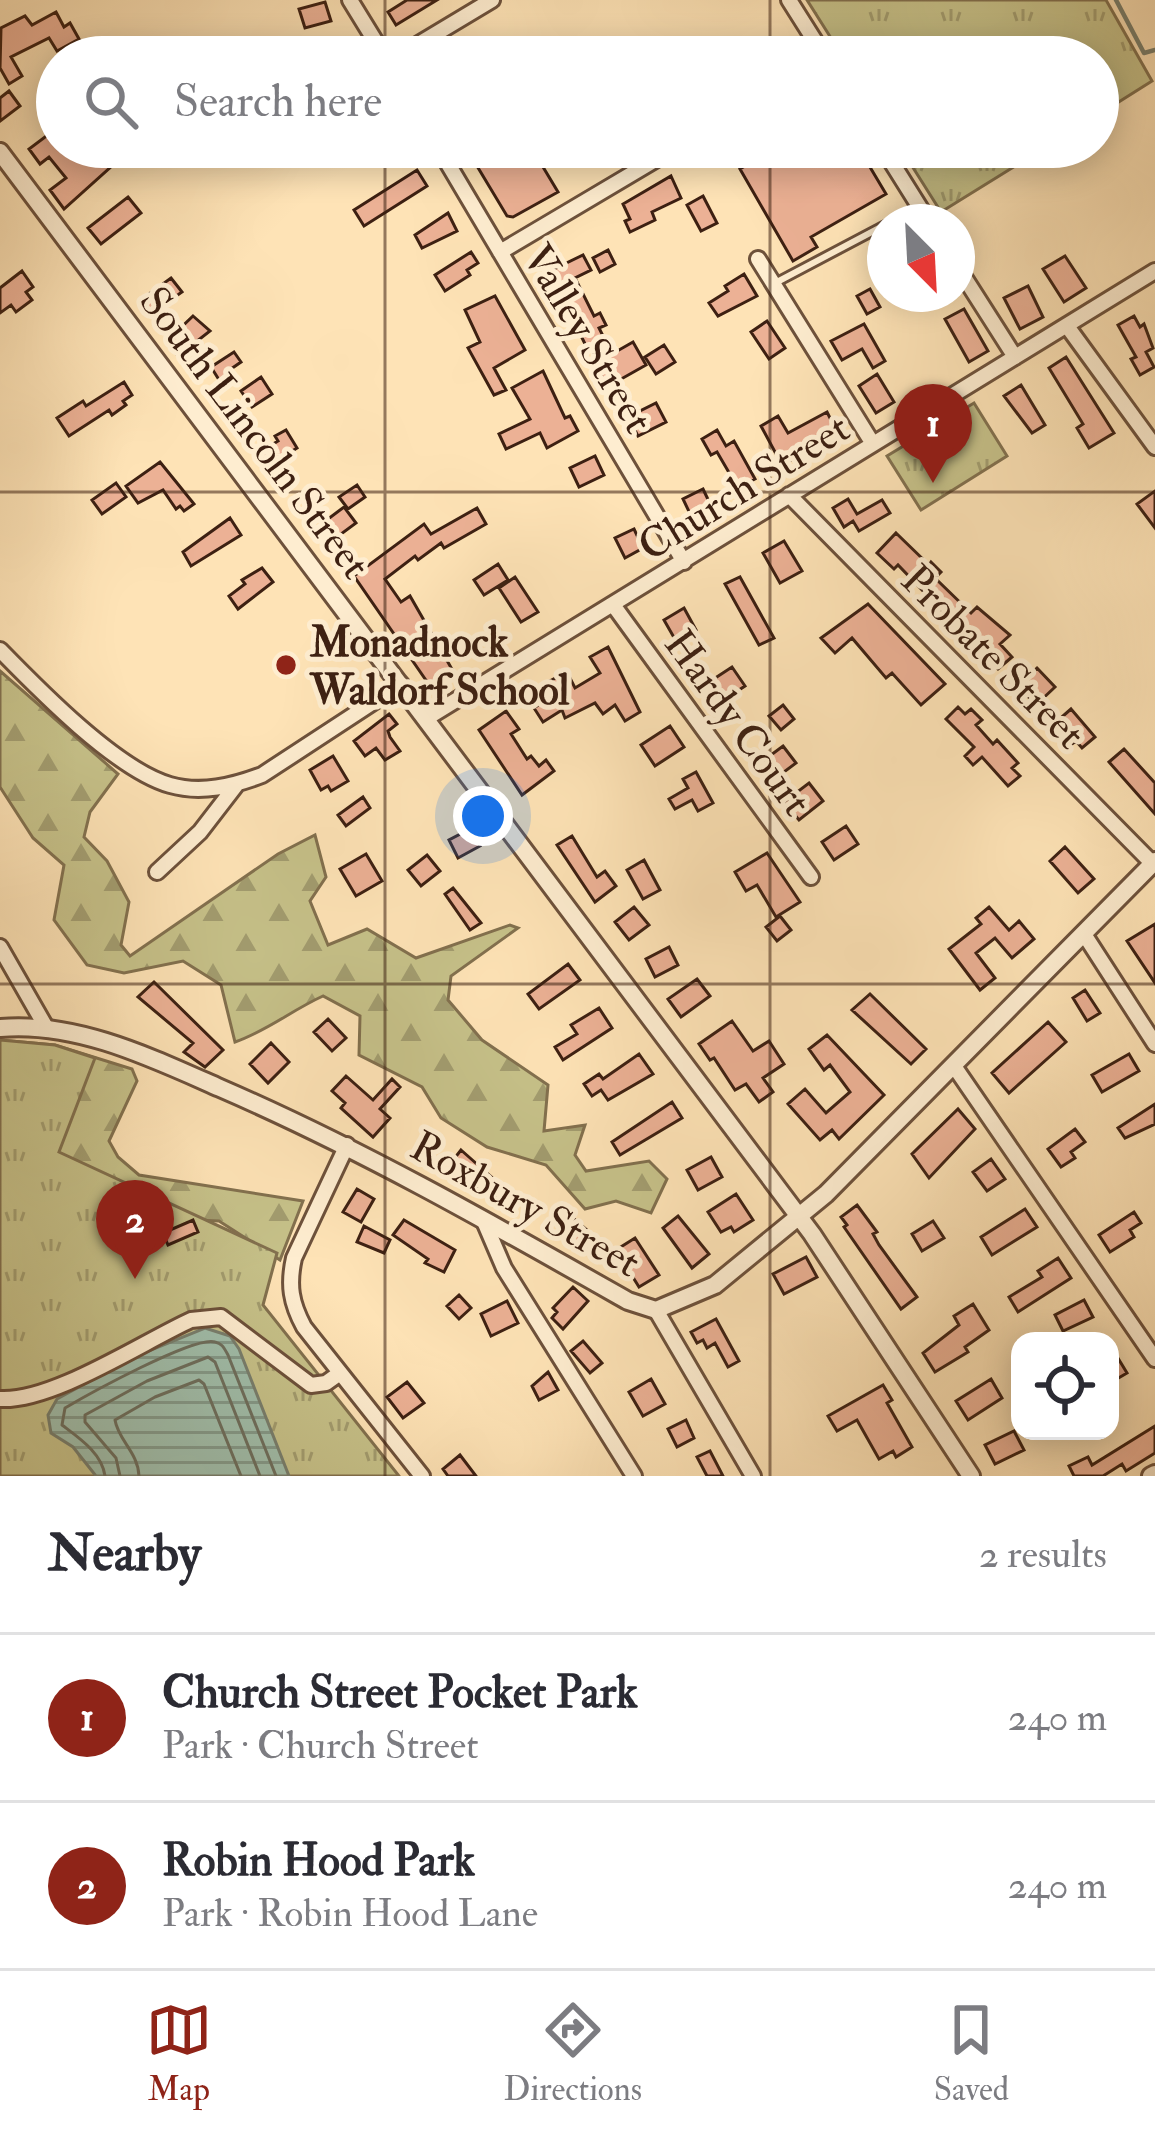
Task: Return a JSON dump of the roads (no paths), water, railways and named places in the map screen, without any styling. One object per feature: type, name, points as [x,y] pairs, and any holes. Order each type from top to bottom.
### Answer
[{"type":"street","points":[[350,0],[372,36]]},
{"type":"street","points":[[432,36],[492,0]]},
{"type":"street","points":[[789,0],[812,36]]},
{"type":"street","name":"South Lincoln Street","points":[[0,152],[799,1218],[971,1476]]},
{"type":"street","name":"Valley Street","points":[[450,168],[684,562]]},
{"type":"street","points":[[500,252],[642,168]]},
{"type":"street","points":[[895,168],[918,204]]},
{"type":"street","points":[[758,259],[873,444]]},
{"type":"street","name":"Church Street","points":[[427,718],[1155,271]]},
{"type":"street","points":[[975,294],[1015,357]]},
{"type":"street","points":[[1066,326],[1155,447]]},
{"type":"street","name":"Probate Street","points":[[789,495],[1154,862]]},
{"type":"street","name":"Hardy Court","points":[[614,606],[812,877]]},
{"type":"street","points":[[0,650],[62,710],[151,778],[191,789],[237,784],[273,769],[401,683]]},
{"type":"street","points":[[157,872],[200,832],[237,784]]},
{"type":"street","name":"Roxbury Street","points":[[0,1028],[47,1028],[168,1065],[347,1145],[628,1300],[656,1310],[716,1285],[799,1218],[1154,862]]},
{"type":"street","points":[[1084,934],[1155,1043]]},
{"type":"street","points":[[0,947],[47,1028]]},
{"type":"street","points":[[954,1066],[1155,1359]]},
{"type":"street","points":[[347,1145],[307,1228],[290,1278],[293,1306],[304,1327],[422,1476]]},
{"type":"street","points":[[483,1219],[504,1268],[634,1476]]},
{"type":"street","points":[[656,1310],[753,1476]]},
{"type":"street","points":[[0,1399],[20,1400],[46,1392],[208,1316],[236,1325],[310,1385],[326,1383],[340,1373]]},
{"type":"lane","points":[[774,284],[867,235]]},
{"type":"water","points":[[205,1328],[230,1336],[239,1349],[289,1476],[96,1476],[73,1447],[51,1433],[48,1415],[57,1399],[136,1356]]},
{"type":"waterway","points":[[1116,0],[1144,53],[1155,50]]},
{"type":"place","name":"Church Street Pocket Park","points":[[933,483]]},
{"type":"place","name":"Monadnock Waldorf School","points":[[286,665]]},
{"type":"place","name":"Robin Hood Park","points":[[135,1279]]}]
